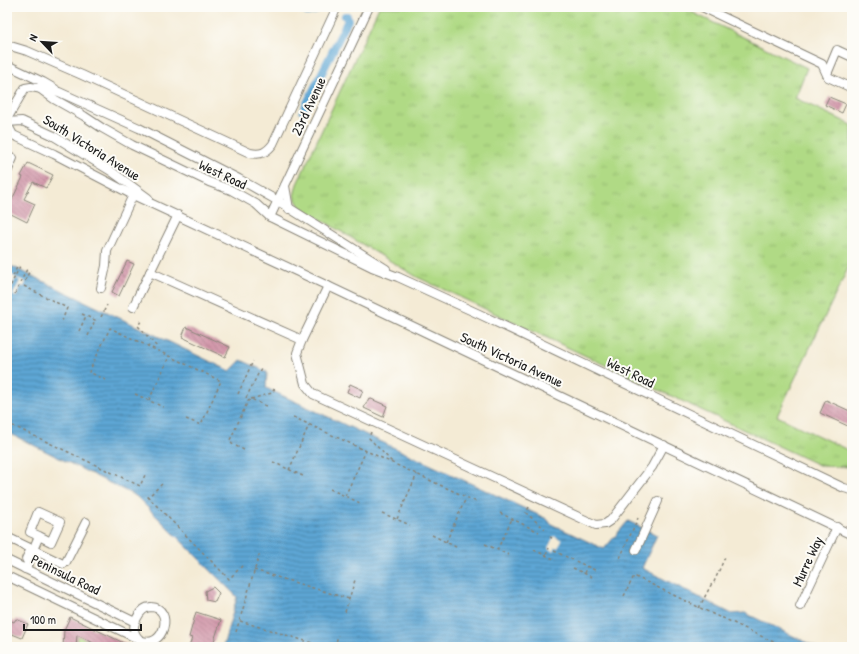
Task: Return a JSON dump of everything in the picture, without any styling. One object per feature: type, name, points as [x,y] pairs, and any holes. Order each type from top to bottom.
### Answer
[{"type":"street","points":[[7,45],[27,51],[82,75],[250,153],[262,154],[266,152],[273,144],[337,7]]},
{"type":"street","name":"23rd Avenue","points":[[270,217],[369,7]]},
{"type":"street","points":[[702,7],[822,64],[828,77],[852,88]]},
{"type":"street","points":[[826,74],[837,50],[852,57]]},
{"type":"street","name":"West Road","points":[[7,65],[43,82],[59,92],[139,128],[239,179],[375,261],[398,277]]},
{"type":"street","name":"West Road","points":[[7,122],[25,88],[31,87],[59,92]]},
{"type":"street","name":"West Road","points":[[39,88],[54,99],[132,145],[209,182],[231,190],[256,204],[270,217],[372,267],[398,277],[844,488],[852,490]]},
{"type":"street","name":"South Victoria Avenue","points":[[160,207],[111,171],[52,135],[22,121],[7,122],[13,135],[134,195],[852,535]]},
{"type":"street","points":[[7,155],[13,158],[7,172]]},
{"type":"street","points":[[285,186],[289,208]]},
{"type":"street","points":[[100,288],[106,266],[107,251],[134,195]]},
{"type":"street","points":[[133,306],[178,215]]},
{"type":"street","points":[[150,272],[302,340]]},
{"type":"street","points":[[328,286],[298,350],[298,357],[305,384],[313,394],[594,525],[603,525],[611,520],[652,468],[664,445]]},
{"type":"street","points":[[636,550],[658,501]]},
{"type":"street","points":[[7,537],[32,551],[63,564],[66,562],[86,522]]},
{"type":"street","name":"Murre Way","points":[[800,606],[837,527]]},
{"type":"street","points":[[26,565],[33,555],[32,551],[39,536]]},
{"type":"street","name":"Peninsula Road","points":[[7,560],[26,565],[63,587],[135,622]]},
{"type":"street","name":"Peninsula Road","points":[[7,576],[140,640]]},
{"type":"street","points":[[57,600],[63,587]]},
{"type":"street","points":[[69,606],[75,593]]},
{"type":"street","points":[[151,607],[161,612],[164,619],[164,624],[160,634],[155,640],[148,642],[140,640],[134,630],[135,622],[140,612],[151,607]]},
{"type":"path","points":[[8,291],[19,266],[13,276]]},
{"type":"path","points":[[15,294],[29,270],[25,281]]},
{"type":"path","points":[[24,286],[68,308],[62,321]]},
{"type":"path","points":[[101,317],[107,305]]},
{"type":"path","points":[[82,314],[96,321],[88,336]]},
{"type":"path","points":[[79,332],[86,316]]},
{"type":"path","points":[[141,321],[138,326],[158,348]]},
{"type":"path","points":[[106,380],[89,372],[110,328],[221,381],[201,425],[186,419]]},
{"type":"path","points":[[149,400],[170,356]]},
{"type":"path","points":[[238,394],[253,361]]},
{"type":"path","points":[[246,398],[262,366]]},
{"type":"path","points":[[244,450],[232,444],[230,440],[248,401],[272,393],[276,386]]},
{"type":"path","points":[[135,394],[163,407]]},
{"type":"path","points":[[251,399],[266,406]]},
{"type":"path","points":[[293,418],[479,503]]},
{"type":"path","points":[[7,423],[140,486],[146,475]]},
{"type":"path","points":[[289,470],[309,425]]},
{"type":"path","points":[[371,432],[369,438],[393,464]]},
{"type":"path","points":[[345,496],[366,451]]},
{"type":"path","points":[[273,462],[305,477]]},
{"type":"path","points":[[396,519],[417,474]]},
{"type":"path","points":[[162,484],[148,497],[228,579],[243,565]]},
{"type":"path","points":[[330,489],[360,503]]},
{"type":"path","points":[[446,542],[466,497]]},
{"type":"path","points":[[529,507],[526,513],[545,529]]},
{"type":"path","points":[[382,512],[410,525]]},
{"type":"path","points":[[500,513],[539,532]]},
{"type":"path","points":[[620,558],[638,518]]},
{"type":"path","points":[[498,550],[512,519]]},
{"type":"path","points":[[432,535],[458,548]]},
{"type":"path","points":[[485,544],[509,555]]},
{"type":"path","points":[[546,555],[549,548]]},
{"type":"path","points":[[534,550],[556,560]]},
{"type":"path","points":[[554,551],[597,571]]},
{"type":"path","points":[[236,632],[260,552]]},
{"type":"path","points":[[699,608],[714,582],[725,557]]},
{"type":"path","points":[[584,573],[587,566]]},
{"type":"path","points":[[573,568],[594,578]]},
{"type":"path","points":[[254,570],[349,599]]},
{"type":"path","points":[[624,596],[634,576],[784,647]]},
{"type":"path","points":[[345,612],[355,580]]},
{"type":"path","points":[[240,621],[325,647]]},
{"type":"path","points":[[335,647],[338,635]]},
{"type":"green space","points":[[379,7],[681,7],[807,68],[795,98],[852,125],[852,260],[777,416],[852,452],[852,467],[821,466],[417,277],[300,207],[294,196],[297,184]]},
{"type":"green space","points":[[77,635],[102,647],[76,647]]},
{"type":"water","points":[[7,264],[230,371],[241,360],[267,372],[266,388],[547,519],[551,524],[604,549],[628,521],[657,535],[642,568],[732,614],[745,613],[816,647],[223,647],[237,597],[136,496],[7,432]]},
{"type":"pier","points":[[11,275],[26,282],[24,287],[21,286],[16,297],[13,295],[20,281],[16,278],[8,294],[7,293]]},
{"type":"pier","points":[[554,536],[562,540],[558,548],[556,547],[554,551],[548,548]]},
{"type":"building","points":[[829,97],[846,104],[842,113],[825,105]]},
{"type":"building","points":[[28,163],[53,175],[46,188],[33,182],[24,199],[35,204],[27,222],[7,212],[7,210]]},
{"type":"building","points":[[127,261],[134,264],[119,296],[112,292]]},
{"type":"building","points":[[186,327],[230,347],[225,357],[182,337]]},
{"type":"building","points":[[350,384],[363,390],[360,398],[347,392]]},
{"type":"building","points":[[369,398],[387,406],[383,417],[364,408]]},
{"type":"building","points":[[826,400],[852,412],[852,428],[820,413]]},
{"type":"building","points":[[213,587],[219,593],[215,602],[206,600],[205,591]]},
{"type":"building","points":[[196,612],[221,620],[212,647],[189,647],[192,638],[189,637]]},
{"type":"building","points":[[70,617],[132,647],[102,647],[77,635],[76,647],[63,647],[64,630]]},
{"type":"building","points":[[7,619],[14,622],[16,619],[28,624],[22,638],[12,634],[7,645]]},
{"type":"waterway","points":[[302,7],[307,12],[316,10]]},
{"type":"waterway","points":[[303,111],[348,20],[347,16],[345,16]]}]
